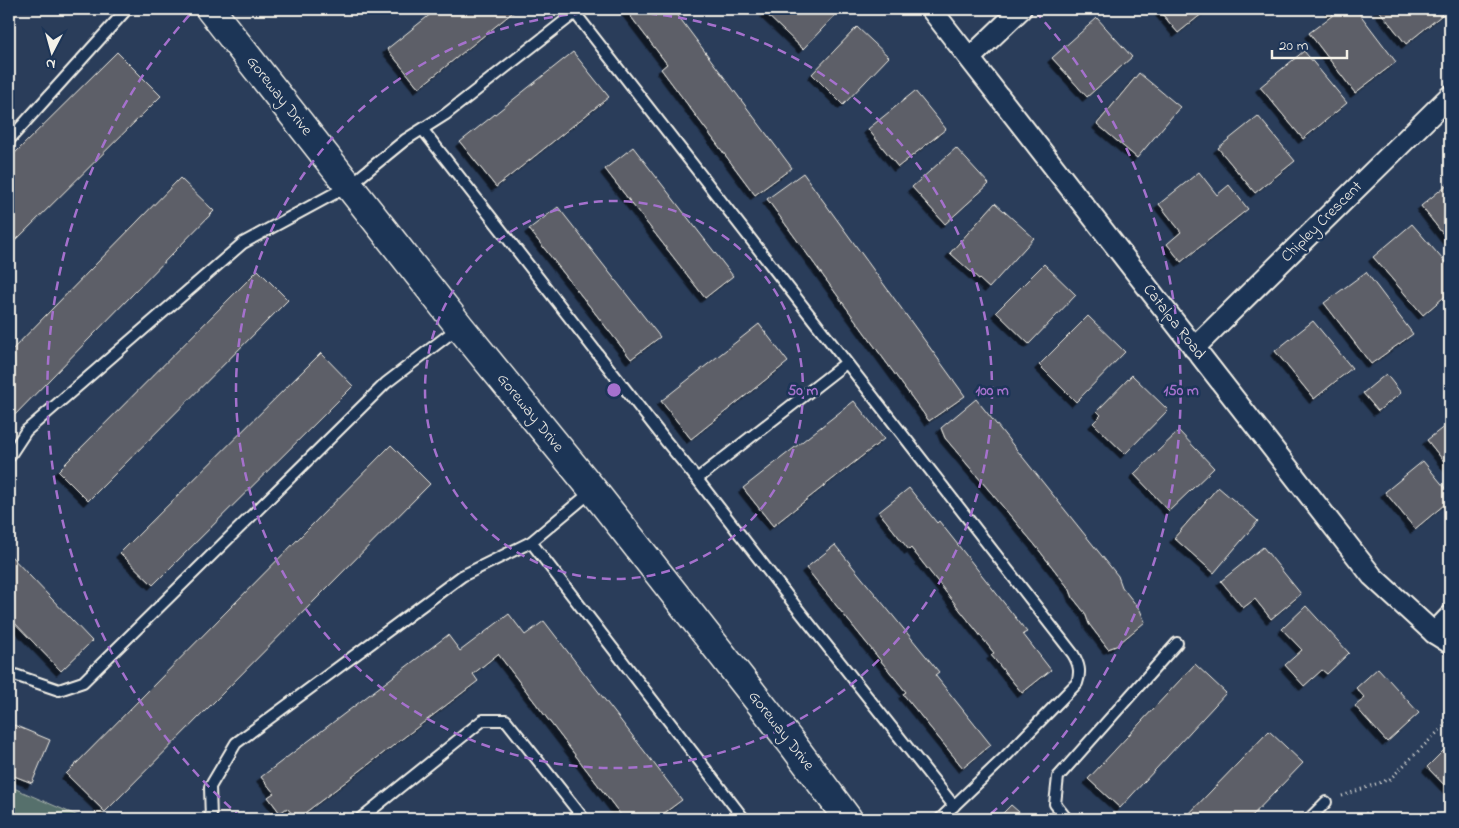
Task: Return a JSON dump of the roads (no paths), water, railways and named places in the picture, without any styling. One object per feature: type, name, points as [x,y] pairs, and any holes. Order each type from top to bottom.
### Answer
[{"type":"main road","name":"Goreway Drive","points":[[210,9],[460,327],[593,490],[787,737],[848,819]]},
{"type":"street","name":"Catalpa Road","points":[[931,9],[1372,576],[1442,638]]},
{"type":"street","points":[[970,58],[1021,9]]},
{"type":"street","name":"Chipley Crescent","points":[[1194,348],[1450,96]]},
{"type":"street","points":[[1442,638],[1450,616]]},
{"type":"lane","points":[[9,140],[127,9]]},
{"type":"lane","points":[[9,457],[26,431],[243,243],[350,185],[405,140],[446,114],[575,12],[1073,654],[1080,671],[1076,684],[1006,756],[940,819]]},
{"type":"lane","points":[[423,130],[954,806]]},
{"type":"lane","points":[[9,673],[59,690],[83,682],[386,383],[460,327]]},
{"type":"lane","points":[[698,479],[846,363]]},
{"type":"lane","points":[[211,819],[210,787],[236,743],[462,576],[531,542],[593,490]]},
{"type":"lane","points":[[531,542],[744,819]]},
{"type":"lane","points":[[1066,819],[1055,804],[1058,777],[1177,643]]},
{"type":"lane","points":[[360,819],[483,720],[506,720],[584,819]]},
{"type":"lane","points":[[1309,819],[1326,802]]}]
